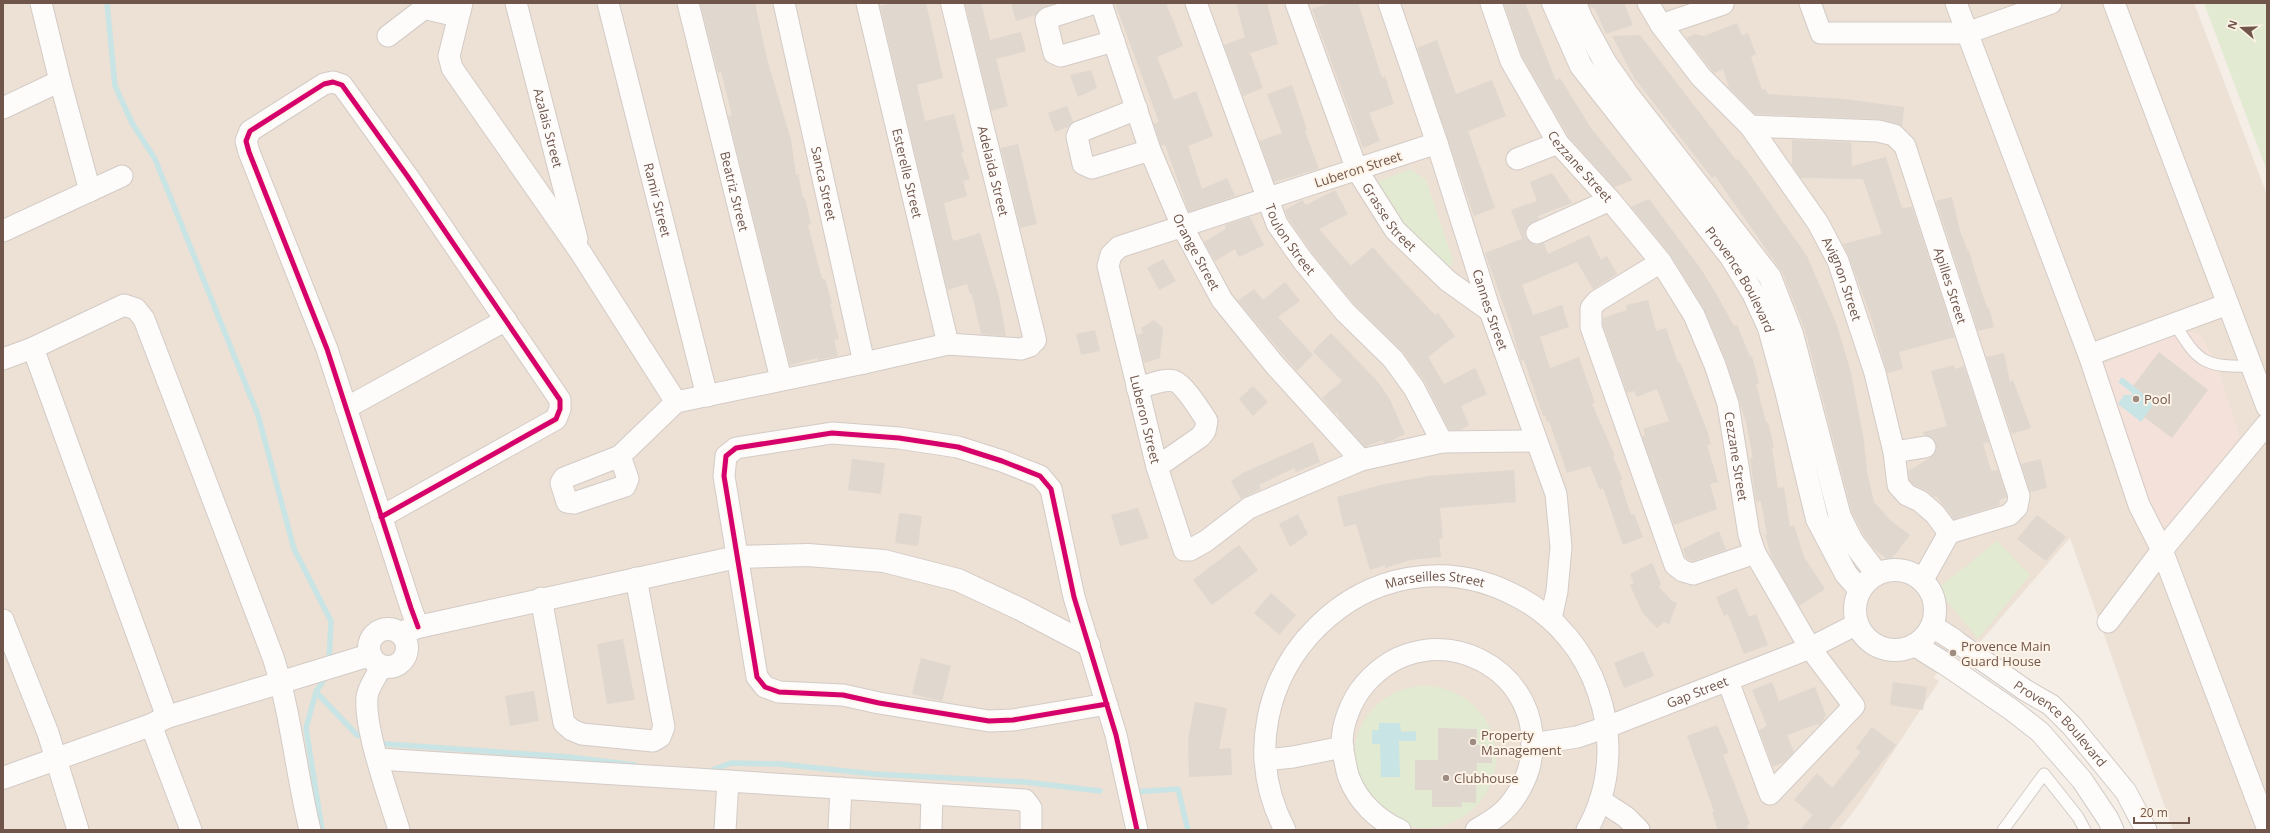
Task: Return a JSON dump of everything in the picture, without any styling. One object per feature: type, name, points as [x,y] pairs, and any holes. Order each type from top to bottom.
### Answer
[{"type":"street","points":[[41,3],[60,81],[90,191]]},
{"type":"street","name":"Azalais Street","points":[[516,3],[580,253]]},
{"type":"street","name":"Ramir Street","points":[[608,3],[707,396]]},
{"type":"street","name":"Beatriz Street","points":[[688,3],[781,380]]},
{"type":"street","name":"Sanca Street","points":[[784,3],[864,363]]},
{"type":"street","name":"Esterelle Street","points":[[867,3],[948,344]]},
{"type":"street","name":"Adelaida Street","points":[[952,3],[1035,340]]},
{"type":"street","points":[[1095,3],[1048,18],[1046,20],[1054,53],[1061,56],[1114,41]]},
{"type":"street","name":"Orange Street","points":[[1100,3],[1150,150],[1182,226],[1222,300],[1274,364],[1361,460]]},
{"type":"street","name":"Toulon Street","points":[[1196,3],[1277,224],[1303,261],[1345,312],[1393,359],[1414,388],[1442,442]]},
{"type":"street","name":"Grasse Street","points":[[1296,3],[1356,170],[1395,230],[1448,281],[1490,311]]},
{"type":"street","name":"Cannes Street","points":[[1389,3],[1437,143],[1490,311],[1556,494],[1561,547],[1557,591],[1551,619]]},
{"type":"street","name":"Cezzane Street","points":[[1491,3],[1511,60],[1558,144],[1610,200],[1661,262],[1694,315],[1715,365],[1728,404],[1749,535],[1754,553],[1810,648],[1854,706],[1770,794],[1728,681]]},
{"type":"street","name":"Provence Boulevard","points":[[1553,3],[1581,66],[1731,258],[1753,293],[1771,335],[1786,390],[1817,519],[1846,574],[1860,590]]},
{"type":"street","name":"Provence Boulevard","points":[[1576,3],[1581,18],[1605,62],[1628,95],[1770,277],[1792,334],[1840,517],[1852,541],[1878,574]]},
{"type":"street","name":"Avignon Street","points":[[1648,3],[1661,25],[1701,77],[1750,126],[1818,223],[1838,261],[1875,373],[1894,452],[1898,485],[1907,495],[1920,501],[1935,514],[1949,533]]},
{"type":"street","points":[[1810,3],[1821,33],[1967,33],[2051,3]]},
{"type":"street","points":[[1956,3],[2089,355],[2139,505],[2162,550],[2267,827]]},
{"type":"street","points":[[2114,3],[2267,408]]},
{"type":"street","points":[[1661,25],[1723,4]]},
{"type":"street","points":[[388,36],[422,10],[460,10],[449,56],[452,68],[580,253],[676,402]]},
{"type":"street","points":[[3,108],[60,81]]},
{"type":"street","points":[[3,778],[159,721],[280,682],[345,664],[376,661],[389,668],[396,666],[403,661],[407,654],[409,630],[381,517],[327,349],[246,141],[250,131],[324,84],[333,82],[342,85],[408,177],[560,400],[560,409],[556,419],[381,517]]},
{"type":"street","points":[[1137,109],[1079,132],[1077,137],[1083,164],[1092,168],[1150,150]]},
{"type":"street","name":"Apilles Street","points":[[1750,126],[1878,130],[1894,135],[1905,146],[2019,496],[2017,507],[2009,515],[1949,533]]},
{"type":"street","name":"Luberon Street","points":[[1437,143],[1119,247],[1111,255],[1108,266],[1137,388],[1157,467],[1184,550],[1190,550],[1206,541],[1249,508],[1361,460],[1442,442],[1536,441]]},
{"type":"street","points":[[1517,159],[1558,144]]},
{"type":"street","points":[[3,231],[122,176]]},
{"type":"street","points":[[1537,233],[1610,200]]},
{"type":"street","points":[[1661,262],[1597,301],[1591,308],[1591,327],[1675,565],[1683,571],[1692,574],[1754,553]]},
{"type":"street","points":[[2089,355],[2228,304]]},
{"type":"street","points":[[3,359],[33,348],[124,305],[136,309],[144,319],[280,682],[301,792],[310,830]]},
{"type":"street","points":[[346,408],[506,320]]},
{"type":"street","points":[[620,456],[676,402],[948,344],[1021,350],[1030,346],[1035,340]]},
{"type":"street","points":[[33,348],[159,721],[192,830]]},
{"type":"street","points":[[1137,388],[1166,381],[1174,381],[1181,386],[1207,421],[1205,431],[1200,437],[1157,467]]},
{"type":"street","points":[[2108,622],[2162,550],[2267,424]]},
{"type":"street","points":[[1107,704],[1014,720],[989,721],[879,703],[844,695],[779,692],[765,687],[757,677],[724,476],[726,456],[736,448],[832,433],[899,438],[958,447],[1040,476],[1051,489],[1074,597],[1107,704],[1116,735],[1137,830]]},
{"type":"street","points":[[1894,452],[1925,447]]},
{"type":"street","points":[[1922,581],[1949,533]]},
{"type":"street","points":[[399,830],[377,755],[367,711],[367,695],[376,661],[369,647],[371,639],[377,633],[385,629],[409,630],[542,598],[737,557],[808,555],[884,561],[958,580],[1020,609],[1089,645]]},
{"type":"street","points":[[1901,570],[1912,574],[1922,581],[1930,590],[1934,602],[1935,614],[1932,626],[1922,640],[1904,650],[1892,651],[1881,648],[1866,638],[1857,624],[1855,612],[1856,601],[1860,590],[1868,581],[1878,574],[1901,570]]},
{"type":"street","name":"Marseilles Street","points":[[1285,830],[1278,816],[1269,789],[1265,760],[1265,735],[1269,710],[1277,685],[1288,662],[1302,641],[1319,622],[1340,606],[1361,593],[1385,584],[1410,578],[1435,576],[1460,577],[1485,583],[1509,592],[1531,604],[1551,619],[1568,637],[1582,657],[1594,679],[1602,703],[1607,727],[1608,751],[1606,776],[1600,800],[1587,830]]},
{"type":"street","points":[[542,598],[564,723],[572,730],[582,734],[653,741],[660,737],[664,727],[636,578]]},
{"type":"street","points":[[3,620],[48,733],[78,830]]},
{"type":"street","name":"Gap Street","points":[[1532,744],[1577,737],[1607,727],[1810,648],[1857,624]]},
{"type":"street","name":"Provence Boulevard","points":[[1932,626],[2025,690],[2051,705],[2072,726],[2126,792],[2146,830]]},
{"type":"street","name":"Provence Boulevard","points":[[1915,645],[2012,710],[2040,732],[2082,780],[2108,818],[2113,830]]},
{"type":"street","points":[[1400,830],[1386,824],[1364,804],[1348,778],[1343,747],[1346,719],[1357,693],[1376,671],[1400,656],[1428,649],[1456,650],[1483,660],[1506,677],[1522,701],[1530,722],[1532,744],[1526,777],[1519,791],[1500,815],[1476,830]]},
{"type":"street","points":[[1265,760],[1293,757],[1343,747]]},
{"type":"street","points":[[377,755],[728,781],[1025,800],[1031,808],[1031,830]]},
{"type":"street","points":[[725,830],[728,781]]},
{"type":"street","points":[[839,830],[841,788]]},
{"type":"street","points":[[931,830],[932,795]]},
{"type":"street","points":[[1600,800],[1626,817],[1639,830]]},
{"type":"lane","points":[[2175,324],[2195,354],[2209,362],[2221,367],[2252,366]]},
{"type":"lane","points":[[2003,830],[2044,774],[2078,817],[2085,830]]},
{"type":"shaded area","points":[[3,3],[2194,3],[2267,195],[2267,830],[2173,830],[2070,538],[1980,642],[1958,632],[1934,678],[1939,681],[1862,800],[1839,830],[3,830]]},
{"type":"shaded area","points":[[2186,331],[2200,334],[2216,363],[2240,436],[2173,524],[2157,529],[2097,367],[2152,343]]},
{"type":"green space","points":[[2204,3],[2267,3],[2267,171]]},
{"type":"green space","points":[[1410,169],[1426,180],[1453,260],[1451,266],[1442,269],[1419,252],[1375,183]]},
{"type":"green space","points":[[1997,541],[2030,575],[1978,639],[1937,589]]},
{"type":"green space","points":[[1418,686],[1432,686],[1459,694],[1480,712],[1491,730],[1495,743],[1495,771],[1488,791],[1470,812],[1459,820],[1446,825],[1432,828],[1418,828],[1391,820],[1370,802],[1362,791],[1357,778],[1354,764],[1354,750],[1362,723],[1380,702],[1391,694],[1404,689]]},
{"type":"water","name":"Pool","points":[[2122,377],[2155,403],[2141,422],[2118,404],[2124,395],[2132,395],[2132,393],[2118,382]]},
{"type":"water","points":[[1379,723],[1400,723],[1401,732],[1416,731],[1416,741],[1399,741],[1400,777],[1381,777],[1380,744],[1372,744],[1372,730],[1379,730]]},
{"type":"building","points":[[700,3],[755,3],[767,59],[791,140],[796,175],[798,174],[803,198],[805,198],[811,224],[808,225],[822,279],[825,279],[832,303],[830,304],[839,339],[834,340],[838,356],[818,360],[817,358],[790,365],[728,116],[732,115],[721,72],[718,73]]},
{"type":"building","points":[[894,3],[926,3],[943,78],[917,85],[925,121],[954,114],[964,152],[961,153],[970,179],[963,181],[967,196],[944,203],[952,238],[954,241],[980,233],[999,297],[1006,336],[981,334],[972,294],[970,294],[967,284],[947,290],[880,6]]},
{"type":"building","points":[[965,3],[981,3],[990,40],[1021,32],[1026,51],[996,59],[1008,106],[991,111]]},
{"type":"building","points":[[1011,3],[1056,3],[1044,7],[1036,15],[1016,21]]},
{"type":"building","points":[[1115,3],[1166,3],[1183,46],[1157,57],[1174,100],[1196,91],[1213,136],[1188,146],[1202,189],[1227,178],[1235,196],[1189,212],[1165,145],[1161,146],[1154,124],[1159,122]]},
{"type":"building","points":[[1236,3],[1267,3],[1278,44],[1250,53],[1263,88],[1243,96],[1224,45],[1245,37]]},
{"type":"building","points":[[1330,3],[1358,3],[1382,78],[1385,76],[1394,104],[1369,113],[1380,141],[1363,148],[1312,9]]},
{"type":"building","points":[[1504,3],[1525,3],[1556,81],[1560,78],[1591,128],[1633,180],[1614,187],[1568,136],[1522,56]]},
{"type":"building","points":[[1588,3],[1624,3],[1633,25],[1606,34],[1595,9],[1590,7]]},
{"type":"building","points":[[1737,23],[1742,36],[1748,33],[1756,54],[1751,57],[1762,90],[1765,89],[1768,94],[1844,99],[1904,107],[1902,126],[1879,119],[1755,114],[1729,88],[1723,69],[1714,73],[1687,39],[1695,34],[1704,36]]},
{"type":"building","points":[[1640,35],[1736,160],[1738,159],[1807,256],[1837,325],[1851,373],[1864,441],[1867,472],[1874,502],[1890,520],[1910,535],[1890,561],[1874,549],[1863,534],[1852,513],[1805,330],[1782,272],[1715,176],[1712,178],[1635,79],[1612,36]]},
{"type":"building","points":[[1437,40],[1456,94],[1492,80],[1506,116],[1468,131],[1495,208],[1474,216],[1417,48]]},
{"type":"building","points":[[1091,70],[1097,88],[1078,97],[1070,75]]},
{"type":"building","points":[[1292,85],[1307,130],[1305,131],[1319,169],[1274,182],[1259,141],[1282,133],[1267,94]]},
{"type":"building","points":[[1067,106],[1073,122],[1068,127],[1055,132],[1048,113]]},
{"type":"building","points":[[1792,140],[1851,142],[1852,166],[1886,157],[1902,208],[1912,207],[1955,337],[1899,352],[1903,369],[1887,373],[1872,320],[1843,244],[1882,234],[1863,179],[1801,178],[1792,165]]},
{"type":"building","points":[[1018,144],[1037,224],[1020,228],[1001,148]]},
{"type":"building","points":[[1552,173],[1572,203],[1538,216],[1539,219],[1527,226],[1525,232],[1526,238],[1535,245],[1544,243],[1548,254],[1589,235],[1601,260],[1607,256],[1617,274],[1593,289],[1577,262],[1522,285],[1533,315],[1562,305],[1569,327],[1540,337],[1550,368],[1579,357],[1595,403],[1592,404],[1615,456],[1613,457],[1623,480],[1620,481],[1631,515],[1634,514],[1643,537],[1623,545],[1603,488],[1600,490],[1590,466],[1567,473],[1549,421],[1547,422],[1545,415],[1543,416],[1524,360],[1521,361],[1510,323],[1485,253],[1522,239],[1511,210],[1537,201],[1530,182]]},
{"type":"building","points":[[1335,190],[1348,214],[1319,229],[1351,266],[1373,247],[1435,315],[1438,313],[1455,336],[1428,357],[1444,384],[1475,368],[1487,394],[1461,406],[1469,425],[1460,430],[1449,430],[1425,382],[1403,352],[1354,304],[1313,254],[1288,218],[1285,210],[1302,200],[1306,205]]},
{"type":"building","points":[[1952,197],[1960,231],[1968,251],[1969,250],[1994,327],[1978,331],[1936,201]]},
{"type":"building","points":[[1649,199],[1701,269],[1734,326],[1737,325],[1750,357],[1752,356],[1759,383],[1756,384],[1774,447],[1772,448],[1778,488],[1784,487],[1790,527],[1794,525],[1804,557],[1825,589],[1799,606],[1772,559],[1765,535],[1767,535],[1761,501],[1756,502],[1750,458],[1753,458],[1746,422],[1726,360],[1704,309],[1670,254],[1631,207]]},
{"type":"building","points":[[1250,217],[1264,245],[1239,257],[1235,249],[1215,261],[1204,242],[1226,229],[1225,225]]},
{"type":"building","points":[[1163,259],[1176,281],[1159,290],[1147,268]]},
{"type":"building","points":[[1285,282],[1300,301],[1278,317],[1313,355],[1297,371],[1238,301],[1254,289],[1263,300]]},
{"type":"building","points":[[1648,300],[1656,331],[1666,328],[1678,363],[1680,362],[1708,433],[1711,444],[1707,445],[1718,482],[1710,484],[1717,509],[1674,525],[1642,437],[1645,435],[1643,429],[1669,421],[1657,389],[1637,397],[1634,391],[1627,393],[1603,325],[1603,318],[1627,310],[1626,305]]},
{"type":"building","points":[[1154,320],[1163,328],[1160,358],[1144,363],[1137,335],[1143,333],[1141,328]]},
{"type":"building","points":[[1095,330],[1100,351],[1081,355],[1076,334]]},
{"type":"building","points":[[1331,333],[1379,383],[1390,400],[1405,434],[1389,442],[1384,443],[1383,440],[1365,447],[1340,419],[1337,412],[1335,413],[1322,398],[1342,381],[1313,351]]},
{"type":"building","points":[[2159,352],[2208,390],[2172,438],[2144,417],[2155,403],[2133,386]]},
{"type":"building","points":[[2004,353],[2010,382],[2013,380],[2031,428],[2012,434],[1986,357]]},
{"type":"building","points":[[1954,365],[1955,369],[1964,366],[1989,442],[1983,443],[1991,471],[1998,470],[2007,497],[1999,500],[2000,505],[1954,519],[1936,496],[1934,497],[1927,491],[1914,485],[1909,480],[1908,471],[1930,458],[1936,451],[1935,440],[1924,435],[1923,432],[1947,426],[1931,371]]},
{"type":"building","points":[[1253,386],[1268,402],[1253,416],[1239,399]]},
{"type":"building","points":[[1313,442],[1320,462],[1296,472],[1294,468],[1259,485],[1261,489],[1241,499],[1231,481],[1245,472]]},
{"type":"building","points":[[852,459],[885,463],[881,494],[848,490]]},
{"type":"building","points":[[2041,459],[2047,488],[2030,492],[2021,464]]},
{"type":"building","points":[[1514,470],[1516,502],[1440,508],[1443,539],[1439,539],[1441,557],[1410,560],[1385,568],[1385,565],[1370,570],[1356,524],[1344,527],[1337,497],[1385,484],[1429,476]]},
{"type":"building","points":[[1138,508],[1149,538],[1120,546],[1111,515]]},
{"type":"building","points":[[899,513],[922,516],[918,546],[895,543]]},
{"type":"building","points":[[1298,514],[1308,534],[1290,547],[1279,524]]},
{"type":"building","points":[[2037,515],[2066,537],[2046,561],[2017,539]]},
{"type":"building","points":[[1719,531],[1726,550],[1693,561],[1686,558],[1683,549]]},
{"type":"building","points":[[1239,545],[1258,570],[1212,605],[1193,580]]},
{"type":"building","points":[[1652,563],[1661,584],[1659,587],[1672,601],[1677,603],[1669,624],[1664,622],[1657,628],[1642,612],[1630,585],[1634,583],[1630,574]]},
{"type":"building","points":[[1737,588],[1749,617],[1756,614],[1768,645],[1744,654],[1728,614],[1724,616],[1716,597]]},
{"type":"building","points":[[1271,593],[1296,615],[1279,635],[1254,613]]},
{"type":"building","points":[[623,639],[635,700],[607,704],[597,644]]},
{"type":"building","points":[[1643,651],[1654,676],[1624,688],[1614,663]]},
{"type":"building","points":[[921,658],[951,666],[942,701],[912,694]]},
{"type":"building","points":[[1772,682],[1779,701],[1815,687],[1826,715],[1820,725],[1817,724],[1787,735],[1794,752],[1784,762],[1773,767],[1759,730],[1767,726],[1752,690]]},
{"type":"building","points":[[1893,682],[1927,687],[1923,710],[1890,705]]},
{"type":"building","points":[[534,691],[539,721],[510,726],[505,696]]},
{"type":"building","points":[[1195,702],[1227,708],[1219,749],[1231,748],[1232,775],[1189,777],[1188,740]]},
{"type":"building","points":[[1717,725],[1729,753],[1723,755],[1750,824],[1747,825],[1748,830],[1718,830],[1712,812],[1714,811],[1687,736]]},
{"type":"building","points":[[1872,727],[1896,745],[1828,830],[1800,830],[1813,815],[1794,800],[1817,773],[1832,788],[1861,752],[1856,748]]},
{"type":"building","name":"Clubhouse","points":[[1438,728],[1477,729],[1477,745],[1492,746],[1492,763],[1477,763],[1476,803],[1462,802],[1462,807],[1432,807],[1432,790],[1415,790],[1415,760],[1438,760]]},
{"type":"waterway","points":[[107,3],[115,86],[132,123],[155,159],[258,415],[294,549],[331,621],[329,662]]},
{"type":"waterway","points":[[322,830],[306,728],[316,692],[327,675]]},
{"type":"waterway","points":[[316,692],[357,735],[367,738]]},
{"type":"waterway","points":[[377,741],[386,744],[569,757],[635,765]]},
{"type":"waterway","points":[[710,771],[731,763],[780,764],[874,774],[1025,782],[1100,791]]},
{"type":"waterway","points":[[1133,792],[1178,789],[1188,830]]},
{"type":"cycle path","points":[[381,517],[556,419],[560,409],[560,400],[408,177],[342,85],[333,82],[324,84],[250,131],[246,141],[327,349],[411,608],[418,627]]},
{"type":"cycle path","points":[[1107,704],[1013,720],[989,721],[879,703],[843,695],[779,692],[765,687],[757,677],[724,476],[726,456],[736,448],[832,433],[899,438],[958,447],[1002,461],[1040,476],[1051,489],[1074,597],[1116,735],[1137,830]]},
{"type":"place","name":"Pool","points":[[2136,399]]},
{"type":"place","name":"Provence Main Guard House","points":[[1953,653]]},
{"type":"place","name":"Property Management","points":[[1473,742]]},
{"type":"place","name":"Clubhouse","points":[[1446,778]]}]
